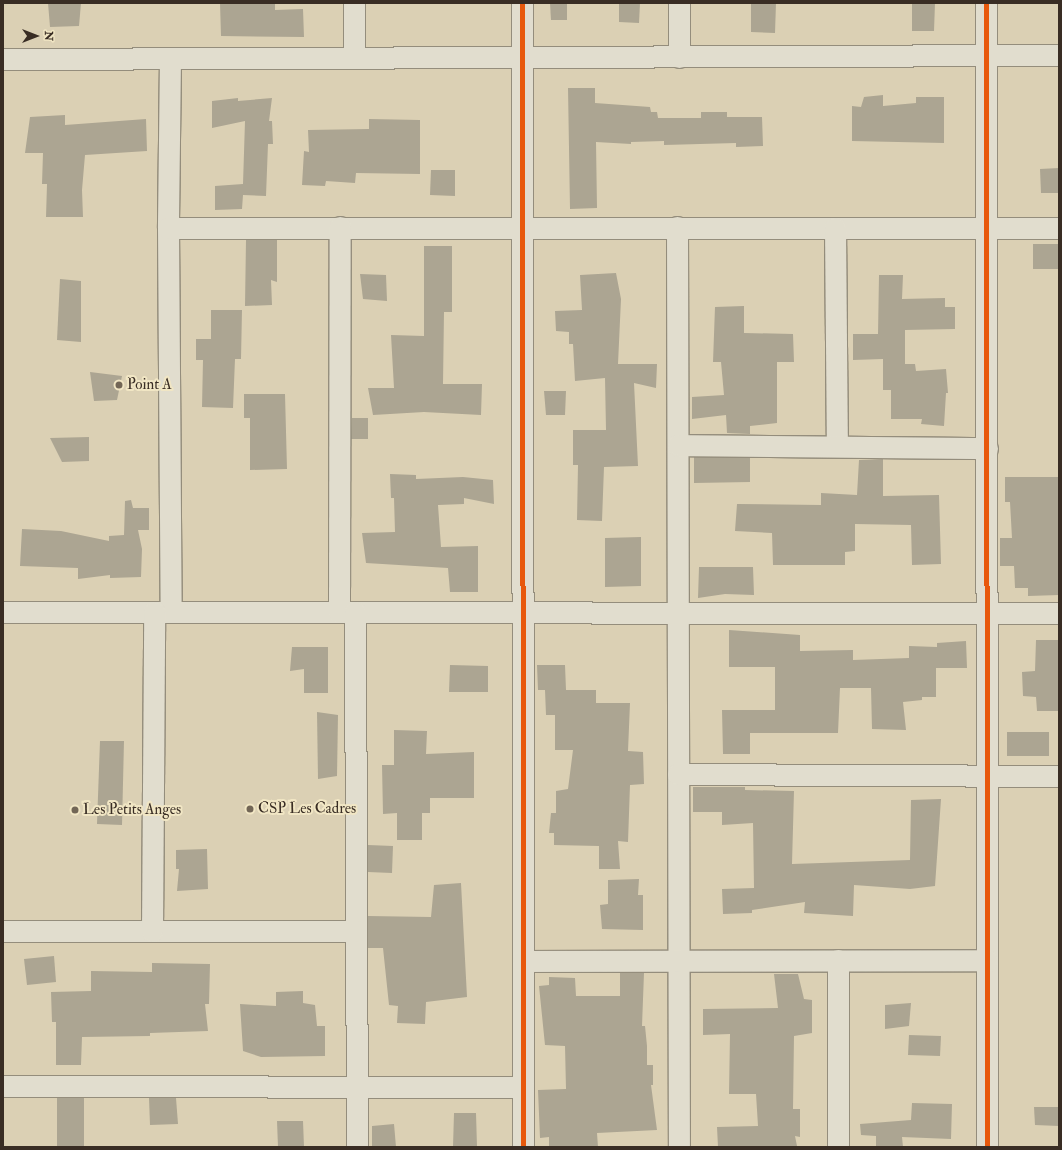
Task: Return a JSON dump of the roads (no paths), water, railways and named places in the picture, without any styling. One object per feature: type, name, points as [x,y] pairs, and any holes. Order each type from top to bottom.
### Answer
[{"type":"street","points":[[354,3],[354,58]]},
{"type":"street","points":[[522,3],[523,1147]]},
{"type":"street","points":[[679,3],[679,57]]},
{"type":"street","points":[[986,3],[987,1147]]},
{"type":"street","points":[[3,59],[1059,55]]},
{"type":"street","points":[[152,931],[163,612],[170,58]]},
{"type":"street","points":[[340,227],[347,612],[356,931],[357,1147]]},
{"type":"street","points":[[677,227],[679,1147]]},
{"type":"street","points":[[168,228],[1059,228]]},
{"type":"street","points":[[835,228],[836,446]]},
{"type":"street","points":[[678,445],[987,448]]},
{"type":"street","points":[[3,612],[1059,613]]},
{"type":"street","points":[[678,774],[1059,776]]},
{"type":"street","points":[[3,931],[356,931]]},
{"type":"street","points":[[838,960],[838,1147]]},
{"type":"street","points":[[523,961],[987,960]]},
{"type":"street","points":[[3,1086],[523,1087]]},
{"type":"place","name":"Point A","points":[[119,385]]},
{"type":"place","name":"CSP Les Cadres","points":[[250,809]]},
{"type":"place","name":"Les Petits Anges","points":[[75,810]]}]
